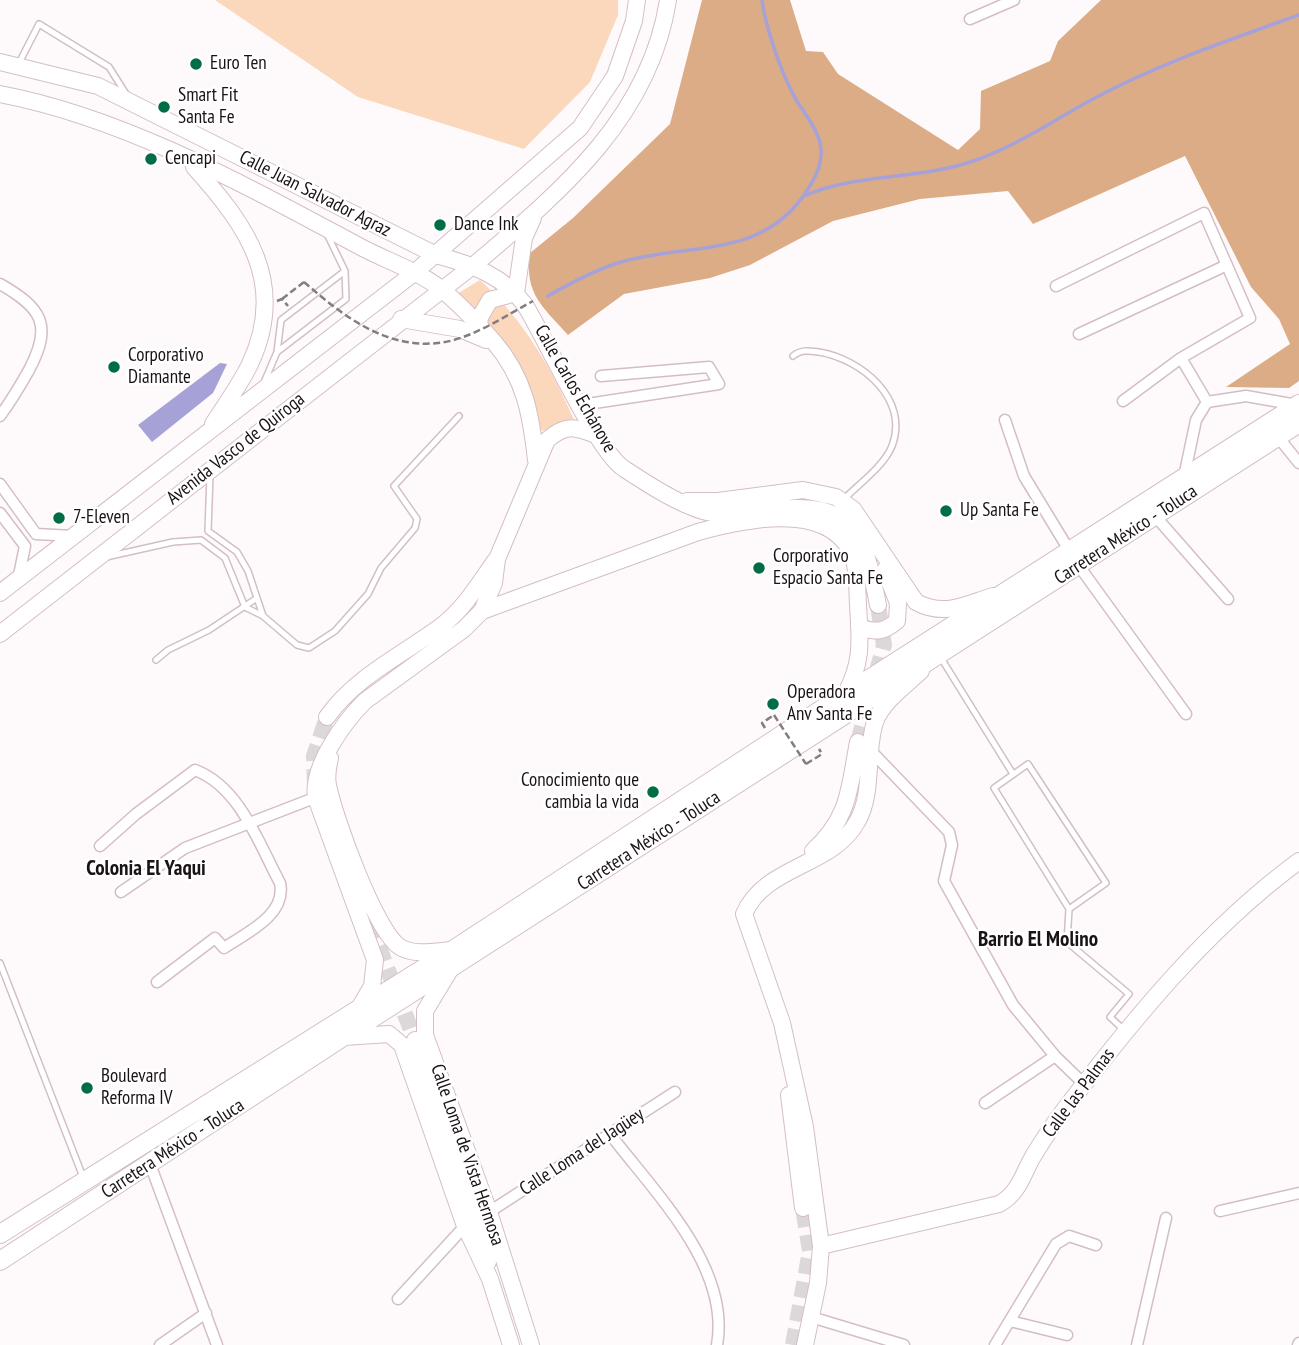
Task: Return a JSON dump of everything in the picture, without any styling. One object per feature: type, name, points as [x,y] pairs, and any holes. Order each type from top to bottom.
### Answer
[{"type":"main road","name":"Carretera México - Toluca","points":[[0,1234],[358,1010],[452,959],[939,655],[1278,437],[1298,411]]},
{"type":"main road","name":"Carretera México - Toluca","points":[[0,1261],[343,1037],[452,959],[846,693],[1184,477],[1298,411]]},
{"type":"street","name":"Avenida Vasco de Quiroga","points":[[0,593],[414,274],[580,128],[615,75],[634,20],[637,0]]},
{"type":"street","name":"Avenida Vasco de Quiroga","points":[[0,634],[401,319],[474,265],[537,211],[599,151],[638,92],[664,26],[668,0]]},
{"type":"street","points":[[970,19],[1014,0]]},
{"type":"street","name":"Calle Juan Salvador Agraz","points":[[0,62],[19,64],[98,86],[436,255],[474,265]]},
{"type":"street","name":"Calle Juan Salvador Agraz","points":[[0,94],[26,99],[127,131],[320,225],[441,289],[495,343],[520,380],[531,410],[536,460]]},
{"type":"street","points":[[127,131],[134,130],[138,121],[132,103]]},
{"type":"street","points":[[187,160],[241,222],[264,281],[266,304],[250,364],[206,435]]},
{"type":"street","points":[[478,327],[480,317],[490,300],[516,293],[524,238],[537,211]]},
{"type":"street","points":[[1056,286],[1204,212],[1250,318],[1181,358],[1123,401]]},
{"type":"street","points":[[370,252],[382,227]]},
{"type":"street","name":"Calle Carlos Echánove","points":[[474,265],[516,293],[599,436],[620,466],[681,500],[718,501],[803,490],[826,493],[853,509],[916,602],[932,611],[953,608],[1002,593]]},
{"type":"street","points":[[1079,334],[1227,265]]},
{"type":"street","points":[[0,284],[31,306],[40,318],[44,336],[21,384],[0,416]]},
{"type":"street","points":[[401,319],[460,329],[495,343]]},
{"type":"street","points":[[1181,358],[1207,402]]},
{"type":"street","points":[[581,405],[719,384],[709,366],[601,376]]},
{"type":"street","points":[[1184,477],[1196,420],[1207,402],[1245,396],[1298,411]]},
{"type":"street","points":[[1005,420],[1024,476],[1069,550]]},
{"type":"street","points":[[327,717],[357,686],[441,626],[466,604],[496,559],[536,460],[547,440],[561,428],[579,428],[599,436]]},
{"type":"street","points":[[1278,437],[1299,463]]},
{"type":"street","points":[[0,484],[36,534],[76,536]]},
{"type":"street","points":[[681,500],[704,512],[813,508],[840,515],[849,522],[860,539],[870,563],[878,605]]},
{"type":"street","points":[[0,513],[25,546],[18,580]]},
{"type":"street","points":[[1156,517],[1228,599]]},
{"type":"street","points":[[482,611],[723,525],[790,519],[811,521],[833,530],[851,553],[859,627],[858,670],[846,693]]},
{"type":"street","points":[[859,627],[872,632],[886,631],[897,621],[898,603],[873,536]]},
{"type":"street","points":[[358,1010],[372,986],[375,960],[323,795],[327,768],[334,746],[353,713],[365,701],[464,629],[482,611],[494,583],[496,559]]},
{"type":"street","points":[[1079,566],[1186,714]]},
{"type":"street","points":[[805,1345],[821,1246],[806,1126],[782,1023],[744,914],[758,894],[792,869],[827,838],[839,823],[864,746],[876,720],[939,655]]},
{"type":"street","points":[[864,746],[949,832],[952,845],[944,881],[1013,1005],[1055,1056],[1084,1084]]},
{"type":"street","points":[[100,846],[136,814],[195,770],[216,781],[236,802],[280,883],[282,895],[277,907],[224,948],[215,938],[157,982]]},
{"type":"street","points":[[121,892],[185,848],[323,795]]},
{"type":"street","points":[[323,795],[389,938],[408,950],[452,959]]},
{"type":"street","name":"Calle las Palmas","points":[[821,1246],[999,1204],[1009,1199],[1033,1155],[1084,1084],[1172,977],[1270,882],[1299,861]]},
{"type":"street","points":[[371,946],[381,949],[389,938]]},
{"type":"street","name":"Calle Loma de Vista Hermosa","points":[[452,959],[425,1011],[414,1040],[465,1226],[490,1279],[511,1345]]},
{"type":"street","points":[[343,1037],[389,1034],[414,1040],[485,1242],[490,1279]]},
{"type":"street","name":"Calle Loma de Vista Hermosa","points":[[414,1040],[489,1212],[531,1345]]},
{"type":"street","points":[[985,1102],[1055,1056]]},
{"type":"street","points":[[790,1061],[789,1097],[803,1208]]},
{"type":"street","name":"Calle Loma del Jagüey","points":[[489,1212],[675,1092]]},
{"type":"street","points":[[610,1134],[696,1249],[710,1277],[715,1301],[717,1345]]},
{"type":"street","points":[[150,1164],[217,1345]]},
{"type":"street","points":[[1220,1211],[1299,1193]]},
{"type":"street","points":[[1137,1345],[1166,1218]]},
{"type":"street","points":[[398,1299],[465,1226]]},
{"type":"street","points":[[995,1345],[1062,1238],[1069,1236],[1096,1245]]},
{"type":"street","points":[[160,1345],[206,1313]]},
{"type":"street","points":[[811,1317],[904,1345]]},
{"type":"street","points":[[1010,1321],[1068,1335]]},
{"type":"lane","points":[[19,64],[39,24],[109,67],[132,103]]},
{"type":"lane","points":[[277,352],[346,299],[345,271],[336,247],[320,225]]},
{"type":"lane","points":[[255,397],[277,352],[281,320],[345,271]]},
{"type":"lane","points":[[793,356],[809,351],[839,355],[860,366],[878,384],[893,413],[895,435],[891,449],[842,501]]},
{"type":"lane","points":[[96,559],[173,542],[201,540],[225,558],[245,607],[263,616],[296,645],[309,648],[335,631],[368,594],[381,568],[415,528],[417,519],[394,486],[459,416]]},
{"type":"lane","points":[[210,469],[208,531],[237,552],[248,570],[263,616]]},
{"type":"lane","points":[[156,660],[167,650],[209,630],[235,610],[245,607],[257,598]]},
{"type":"lane","points":[[939,655],[1013,775]]},
{"type":"lane","points":[[1069,909],[1107,883],[1028,764],[994,788],[1069,909],[1066,942],[1129,994],[1110,1017],[1126,1033]]},
{"type":"lane","points":[[0,963],[84,1180]]},
{"type":"path","points":[[266,304],[282,299],[304,282],[341,314],[393,340],[439,343],[489,325],[533,302]]},
{"type":"path","points":[[282,299],[293,311]]},
{"type":"path","points":[[774,715],[806,764],[822,754],[819,749],[805,758]]},
{"type":"shaded area","points":[[215,0],[618,0],[618,15],[590,82],[524,149],[358,97]]},
{"type":"shaded area","points":[[702,0],[790,0],[806,51],[823,52],[838,74],[958,150],[980,129],[981,91],[1050,61],[1058,41],[1101,0],[1299,0],[1299,381],[1289,388],[1226,387],[1290,344],[1279,319],[1251,287],[1185,156],[1033,224],[1008,191],[920,199],[833,221],[750,265],[710,278],[624,294],[568,335],[537,299],[530,279],[530,253],[573,218],[670,124]]},
{"type":"shaded area","points":[[480,280],[523,328],[556,383],[575,422],[542,431],[495,334],[455,295]]},
{"type":"shaded area","points":[[220,363],[227,364],[213,393],[152,442],[138,425]]},
{"type":"waterway","points":[[548,296],[621,262],[724,245],[748,238],[770,228],[790,212],[808,189],[819,167],[820,143],[783,71],[762,0]]},
{"type":"waterway","points":[[804,196],[845,184],[929,172],[970,162],[1017,142],[1093,99],[1143,75],[1194,53],[1299,15]]},
{"type":"tunnel","points":[[858,742],[884,645],[878,605]]},
{"type":"tunnel","points":[[315,785],[314,756],[327,717]]},
{"type":"tunnel","points":[[370,924],[415,1040]]},
{"type":"tunnel","points":[[793,1345],[810,1251],[803,1208]]},
{"type":"place","name":"Euro Ten","points":[[196,64]]},
{"type":"place","name":"Smart Fit Santa Fe","points":[[164,107]]},
{"type":"place","name":"Cencapi","points":[[151,159]]},
{"type":"place","name":"Dance Ink","points":[[440,225]]},
{"type":"place","name":"Corporativo Diamante","points":[[114,367]]},
{"type":"place","name":"Up Santa Fe","points":[[946,511]]},
{"type":"place","name":"7-Eleven","points":[[59,518]]},
{"type":"place","name":"Corporativo Espacio Santa Fe","points":[[759,568]]},
{"type":"place","name":"Operadora Anv Santa Fe","points":[[773,704]]},
{"type":"place","name":"Conocimiento que cambia la vida","points":[[653,792]]},
{"type":"place","name":"Boulevard Reforma IV","points":[[87,1088]]},
{"type":"district","name":"Colonia El Yaqui","points":[[146,869]]},
{"type":"district","name":"Barrio El Molino","points":[[1038,940]]}]
